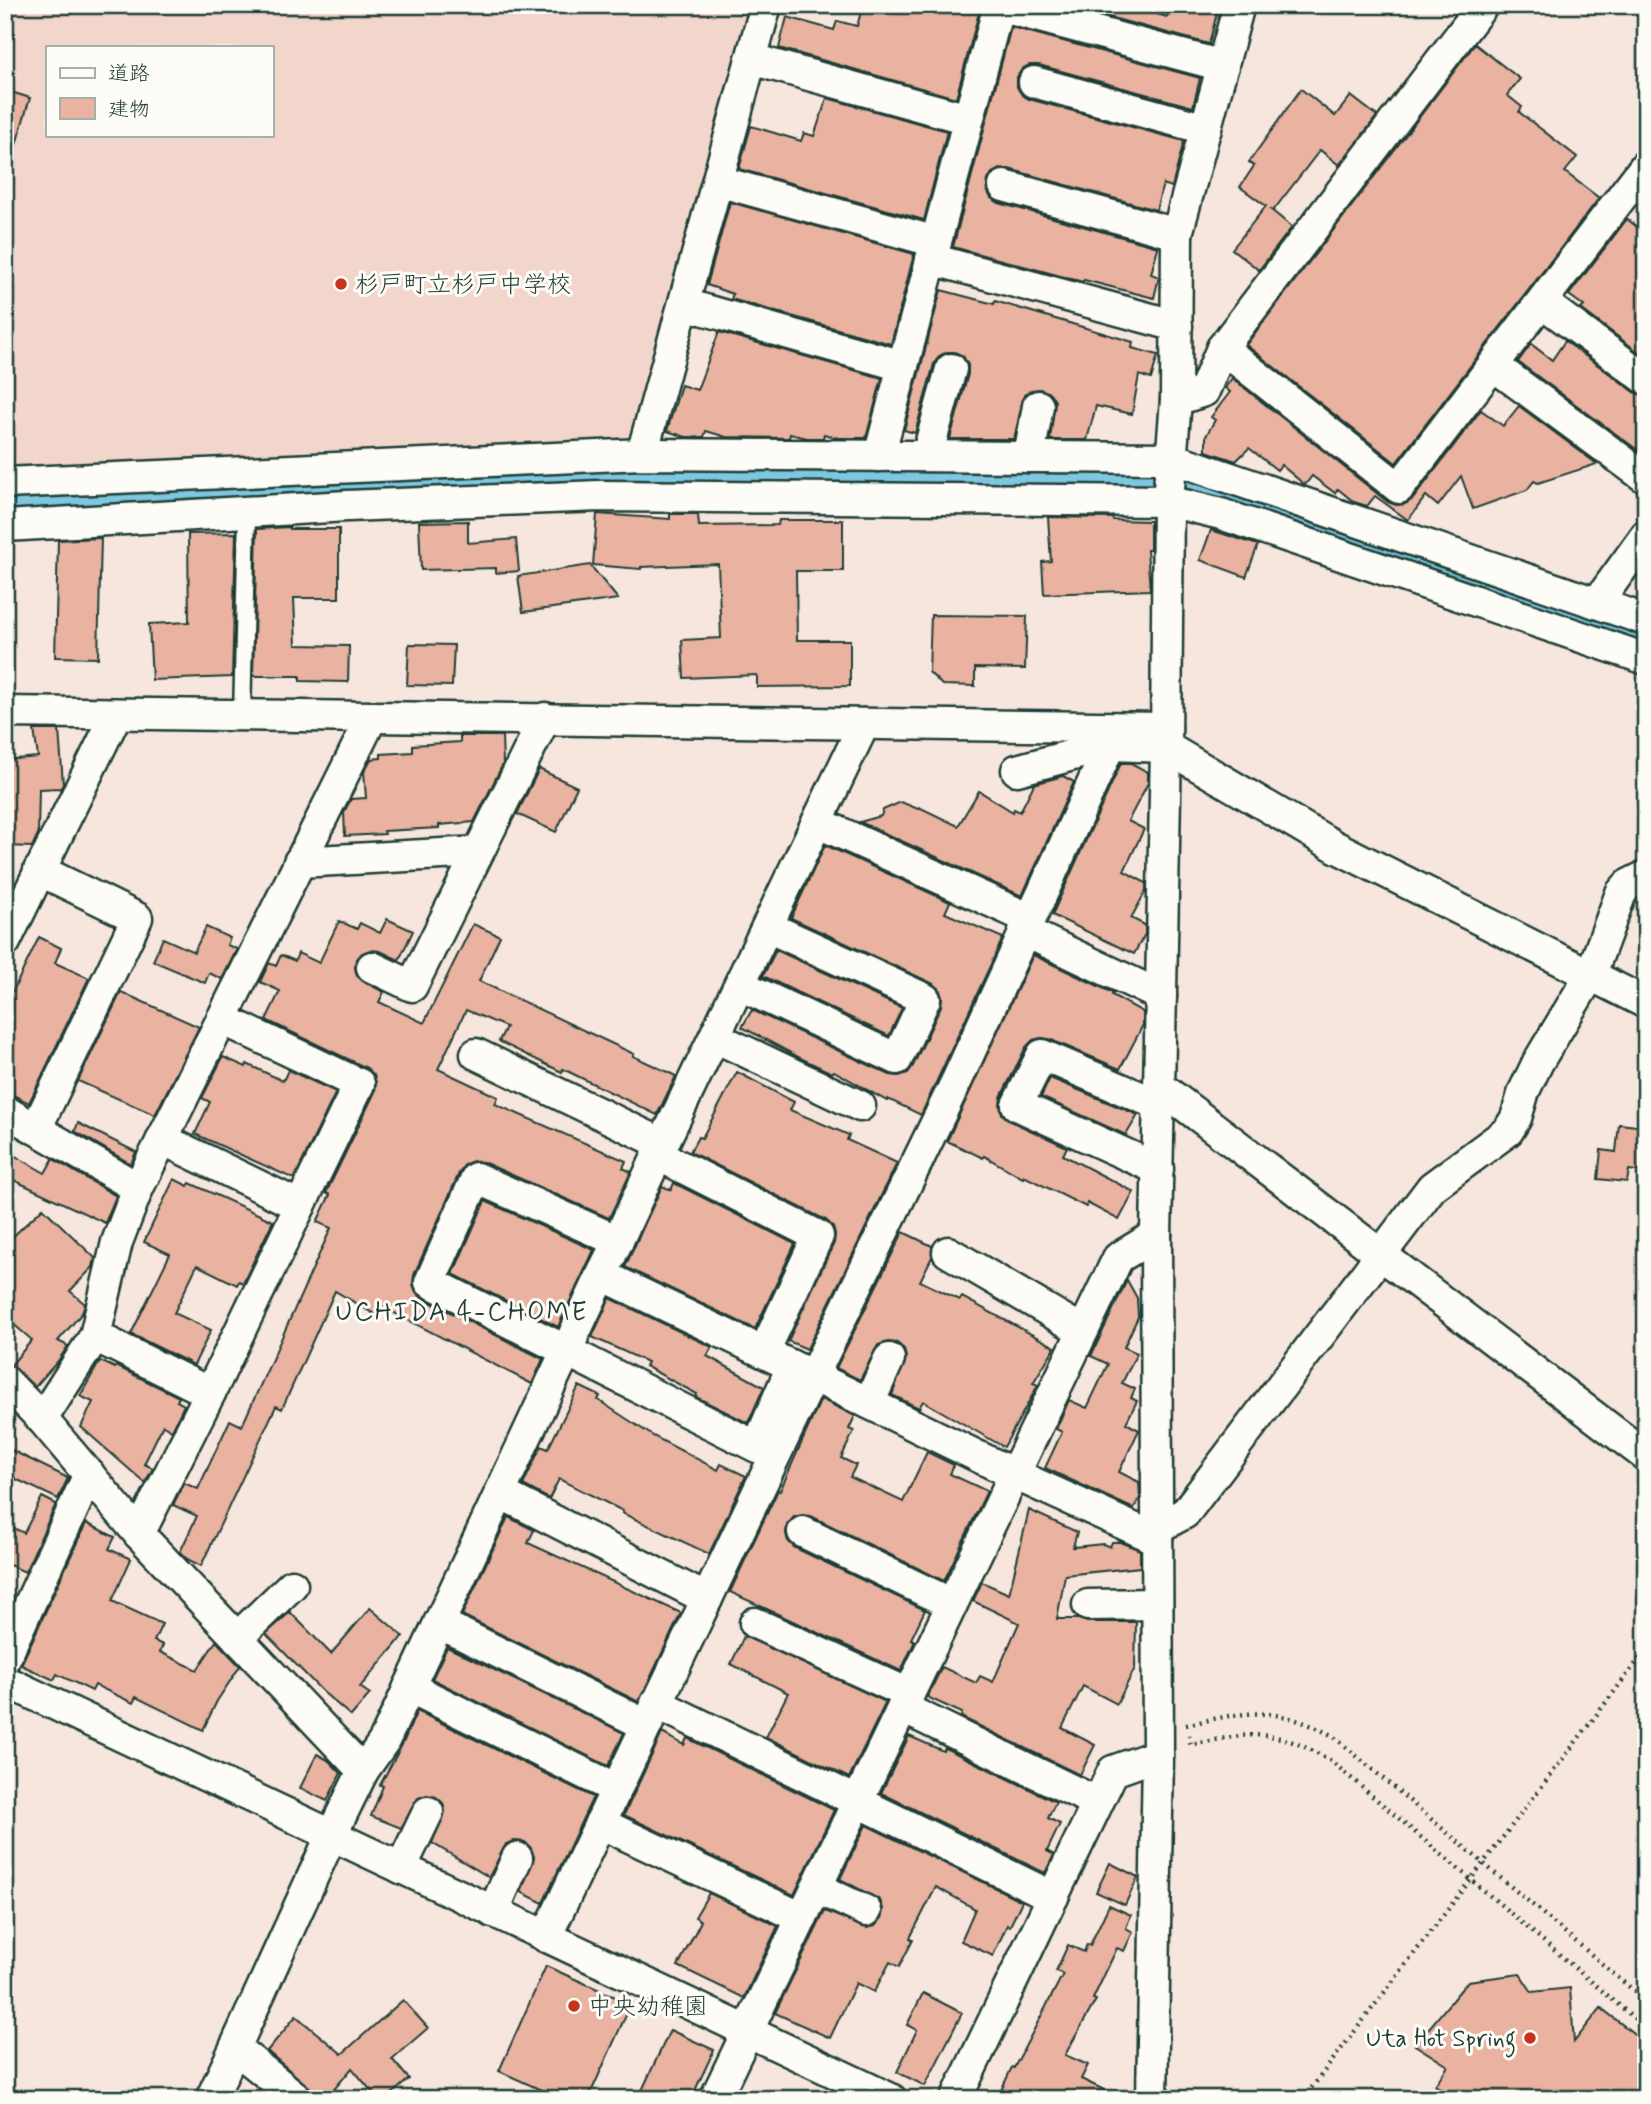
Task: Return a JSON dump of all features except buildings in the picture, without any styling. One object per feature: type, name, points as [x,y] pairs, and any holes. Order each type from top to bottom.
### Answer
[{"type":"street","points":[[642,454],[766,5]]},
{"type":"street","points":[[879,456],[999,5],[1223,66]]},
{"type":"street","points":[[1152,2099],[1158,1743],[1156,1235],[1168,501],[1176,400],[1177,234],[1239,5]]},
{"type":"street","points":[[1176,400],[1204,391],[1222,348],[1483,5]]},
{"type":"street","points":[[751,59],[968,119]]},
{"type":"street","points":[[1034,82],[1206,129]]},
{"type":"street","points":[[1371,525],[1646,165]]},
{"type":"street","points":[[718,181],[1177,326]]},
{"type":"street","points":[[1004,186],[1177,234]]},
{"type":"street","points":[[1543,303],[1646,379]]},
{"type":"street","points":[[684,304],[903,366]]},
{"type":"street","points":[[1222,348],[1399,488]]},
{"type":"street","points":[[1494,366],[1646,478]]},
{"type":"street","points":[[926,456],[951,369]]},
{"type":"street","points":[[1029,457],[1038,406]]},
{"type":"street","points":[[5,483],[642,454],[1172,458],[1646,620]]},
{"type":"street","points":[[5,526],[454,500],[600,496],[1168,501],[1222,514],[1646,659]]},
{"type":"street","points":[[1597,603],[1646,535]]},
{"type":"street","points":[[5,712],[864,724],[1166,738],[1336,847],[1646,1003]]},
{"type":"street","points":[[5,942],[25,882],[116,715]]},
{"type":"street","points":[[42,1419],[95,1336],[117,1242],[138,1188],[372,717]]},
{"type":"street","points":[[372,967],[412,986],[545,718]]},
{"type":"street","points":[[211,2099],[332,1834],[363,1771],[384,1741],[864,724]]},
{"type":"street","points":[[1017,770],[1110,745],[1166,738]]},
{"type":"street","points":[[618,1241],[476,1178],[430,1282],[757,1447],[803,1371],[958,1078],[1110,745]]},
{"type":"street","points":[[819,822],[1027,925],[1161,996]]},
{"type":"street","points":[[299,862],[478,852]]},
{"type":"street","points":[[1157,1534],[1185,1513],[1432,1187],[1508,1131],[1516,1118],[1524,1091],[1538,1062],[1591,974],[1620,894],[1628,885],[1646,876]]},
{"type":"street","points":[[25,882],[137,918],[36,1129]]},
{"type":"street","points":[[740,985],[897,1059],[925,999],[768,927]]},
{"type":"street","points":[[139,1534],[359,1084],[222,1019]]},
{"type":"street","points":[[715,1037],[860,1106]]},
{"type":"street","points":[[476,1054],[661,1150],[818,1236],[764,1352]]},
{"type":"street","points":[[1158,1169],[1017,1105],[1042,1055],[1159,1096],[1380,1255],[1646,1456]]},
{"type":"street","points":[[5,1111],[138,1188]]},
{"type":"street","points":[[162,1139],[300,1206]]},
{"type":"street","points":[[715,2099],[1118,1258],[1156,1235]]},
{"type":"street","points":[[948,1252],[1083,1331]]},
{"type":"street","points":[[602,1275],[1014,1474],[1157,1534]]},
{"type":"street","points":[[95,1336],[210,1393]]},
{"type":"street","points":[[869,1403],[889,1359]]},
{"type":"street","points":[[545,1937],[707,1599],[803,1371]]},
{"type":"street","points":[[5,1381],[42,1419],[139,1534],[363,1771]]},
{"type":"street","points":[[5,1658],[89,1474]]},
{"type":"street","points":[[500,1493],[707,1599]]},
{"type":"street","points":[[803,1532],[953,1604]]},
{"type":"street","points":[[237,1638],[292,1585]]},
{"type":"street","points":[[1088,1605],[1157,1604]]},
{"type":"street","points":[[439,1623],[858,1801],[1053,1897]]},
{"type":"street","points":[[755,1623],[1096,1802]]},
{"type":"street","points":[[5,1681],[891,2099]]},
{"type":"street","points":[[409,1686],[616,1789]]},
{"type":"street","points":[[958,2098],[1113,1771],[1158,1743]]},
{"type":"street","points":[[401,1868],[428,1812]]},
{"type":"street","points":[[600,1823],[802,1918]]},
{"type":"street","points":[[493,1912],[517,1858]]},
{"type":"street","points":[[817,1888],[866,1911]]},
{"type":"street","points":[[234,2048],[298,2099]]},
{"type":"lane","points":[[242,716],[247,513]]},
{"type":"path","points":[[1303,2099],[1646,1650]]},
{"type":"path","points":[[1158,1743],[1187,1724],[1241,1713],[1285,1716],[1333,1736],[1646,2001]]},
{"type":"path","points":[[1187,1724],[1191,1745],[1262,1734],[1303,1745],[1331,1761],[1646,2028]]},
{"type":"shaded area","name":"杉戸町立杉戸中学校","points":[[5,5],[755,5],[636,433],[629,442],[5,476]]},
{"type":"waterway","points":[[5,503],[608,475],[1202,486],[1646,640]]},
{"type":"place","name":"杉戸町立杉戸中学校","points":[[341,284]]},
{"type":"place","name":"中央幼稚園","points":[[574,2006]]},
{"type":"place","name":"Uta Hot Spring","points":[[1530,2038]]},
{"type":"district","name":"UCHIDA 4-CHOME","points":[[462,1311]]}]
